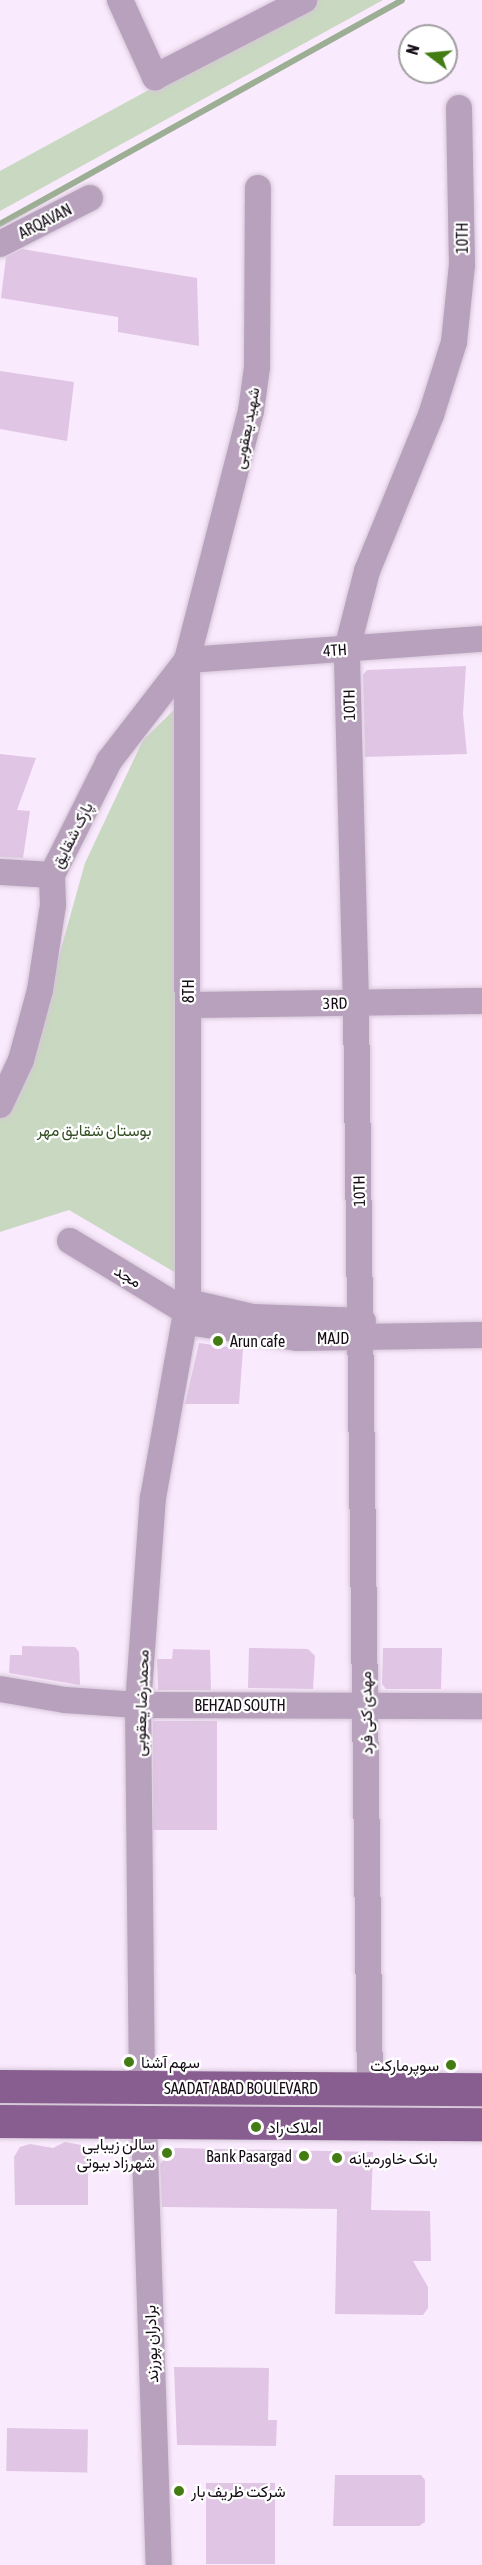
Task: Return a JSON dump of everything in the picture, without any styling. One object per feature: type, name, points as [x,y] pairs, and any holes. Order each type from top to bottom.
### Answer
[{"type":"main road","name":"SAADAT ABAD BOULEVARD","points":[[0,2086],[482,2089]]},
{"type":"main road","points":[[204,2122],[215,2107],[209,2087]]},
{"type":"main road","name":"SAADAT ABAD BOULEVARD","points":[[0,2121],[482,2124]]},
{"type":"street","points":[[120,0],[155,77],[304,0]]},
{"type":"street","name":"10TH","points":[[361,1330],[347,649],[367,572],[431,415],[454,342],[462,265],[459,108]]},
{"type":"street","name":"شهید یعقوبی","points":[[187,660],[251,411],[257,367],[258,188]]},
{"type":"street","name":"ARQAVAN","points":[[0,244],[90,198]]},
{"type":"street","name":"4TH","points":[[187,660],[482,639]]},
{"type":"street","name":"پارک شقایق","points":[[0,1104],[21,1060],[40,990],[53,905],[52,875],[109,761],[187,660]]},
{"type":"street","name":"8TH","points":[[187,660],[187,1312]]},
{"type":"street","points":[[0,872],[52,875]]},
{"type":"street","name":"3RD","points":[[188,1005],[482,1001]]},
{"type":"street","name":"مجد","points":[[70,1241],[187,1312]]},
{"type":"street","name":"MAJD","points":[[187,1312],[253,1317],[361,1330],[482,1335]]},
{"type":"street","name":"محمدرضا یعقوبی","points":[[142,2087],[138,1705],[153,1498],[187,1312]]},
{"type":"street","name":"MAJD","points":[[361,1330],[482,1320]]},
{"type":"street","name":"مهدی کنی فرد","points":[[361,1330],[370,2089]]},
{"type":"street","name":"BEHZAD SOUTH","points":[[0,1689],[65,1700],[138,1705],[482,1706]]},
{"type":"street","name":"برادران پورزند","points":[[144,2122],[159,2565]]},
{"type":"green space","points":[[314,0],[383,0],[0,211],[0,171]]},
{"type":"green space","name":"بوستان شقایق مهر","points":[[182,702],[176,1273],[69,1210],[0,1232],[0,1106],[23,1085],[85,863],[143,740]]},
{"type":"building","points":[[22,249],[197,278],[199,346],[118,332],[118,317],[1,298],[6,257]]},
{"type":"building","points":[[0,371],[74,382],[67,441],[0,429]]},
{"type":"building","points":[[466,666],[463,714],[467,754],[365,757],[363,675],[367,670]]},
{"type":"building","points":[[0,754],[36,758],[17,810],[30,811],[23,858],[0,857]]},
{"type":"building","points":[[199,1343],[243,1349],[239,1404],[185,1404]]},
{"type":"building","points":[[22,1646],[75,1647],[79,1652],[80,1685],[9,1673],[10,1655],[22,1655]]},
{"type":"building","points":[[249,1648],[308,1649],[315,1656],[313,1689],[248,1688]]},
{"type":"building","points":[[383,1648],[442,1648],[441,1689],[386,1689],[382,1684]]},
{"type":"building","points":[[173,1649],[210,1650],[211,1690],[158,1690],[157,1659],[172,1659]]},
{"type":"building","points":[[153,1721],[217,1721],[217,1830],[153,1830]]},
{"type":"building","points":[[65,2142],[81,2145],[88,2153],[88,2205],[15,2205],[14,2157],[20,2147],[30,2144],[53,2148]]},
{"type":"building","points":[[175,2148],[373,2152],[371,2210],[430,2211],[431,2261],[413,2261],[428,2287],[428,2308],[423,2315],[335,2314],[337,2209],[162,2207],[160,2164]]},
{"type":"building","points":[[174,2367],[269,2368],[268,2420],[277,2420],[276,2446],[177,2445]]},
{"type":"building","points":[[7,2428],[88,2429],[87,2472],[6,2471]]},
{"type":"building","points":[[335,2475],[421,2475],[425,2480],[425,2522],[419,2526],[333,2526]]},
{"type":"building","points":[[206,2483],[275,2483],[275,2564],[206,2564]]},
{"type":"waterway","points":[[0,224],[402,0]]},
{"type":"place","name":"Arun cafe","points":[[218,1341]]},
{"type":"place","name":"سهم آشنا","points":[[129,2062]]},
{"type":"place","name":"سوپرمارکت","points":[[451,2065]]},
{"type":"place","name":"املاک راد","points":[[256,2127]]},
{"type":"place","name":"سالن زیبایی شهرزاد بیوتی","points":[[167,2153]]},
{"type":"place","name":"Bank Pasargad","points":[[304,2156]]},
{"type":"place","name":"بانک خاورمیانه","points":[[337,2158]]},
{"type":"place","name":"شرکت ظریف بار","points":[[179,2491]]}]
